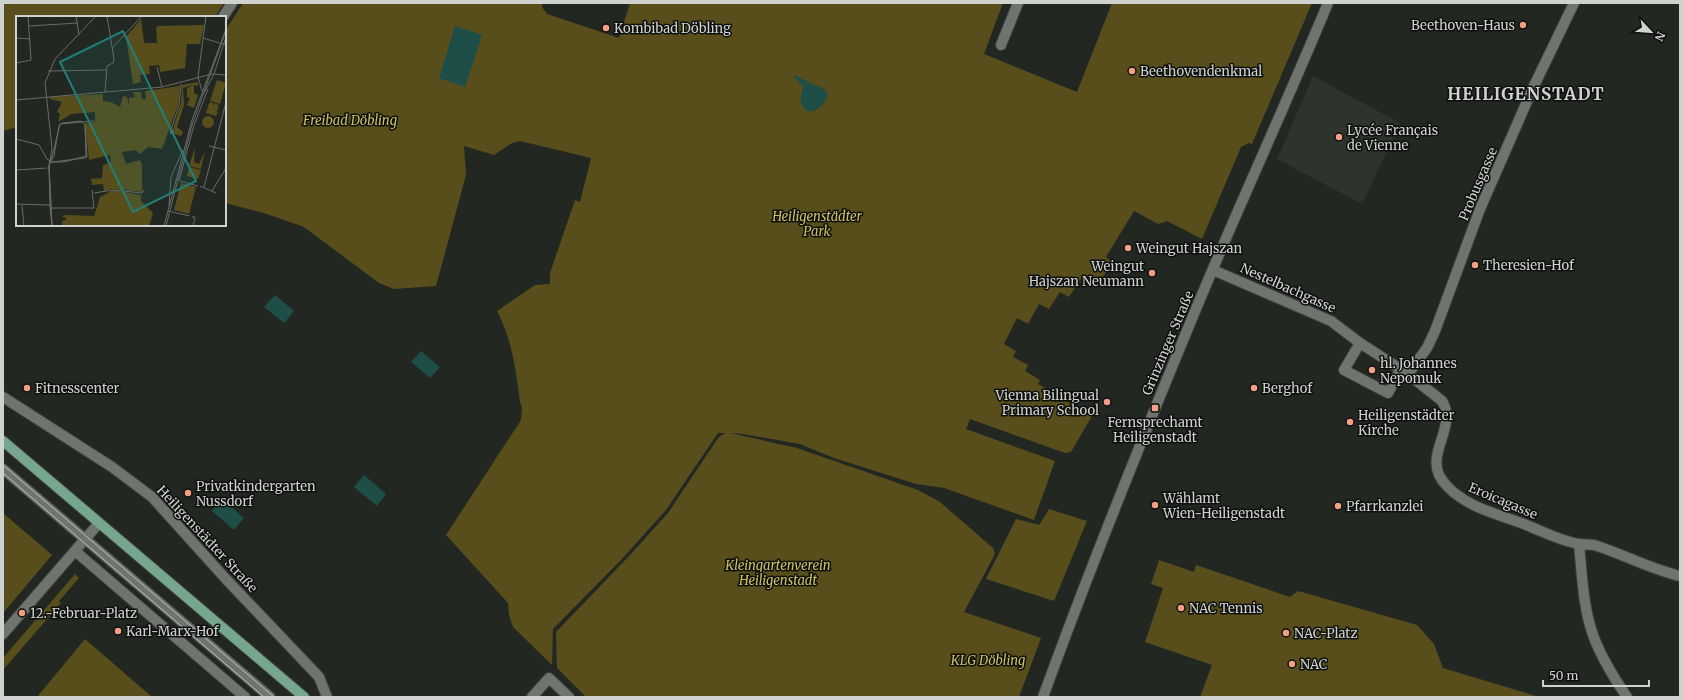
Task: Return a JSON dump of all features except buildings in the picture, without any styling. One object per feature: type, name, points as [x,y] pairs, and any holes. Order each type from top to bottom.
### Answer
[{"type":"main road","points":[[3,441],[304,697]]},
{"type":"street","points":[[224,16],[232,3]]},
{"type":"street","points":[[1001,45],[1018,3]]},
{"type":"street","name":"Grinzinger Straße","points":[[1043,697],[1105,532],[1213,270],[1328,3]]},
{"type":"street","name":"Probusgasse","points":[[1360,343],[1344,370],[1388,393],[1404,371],[1428,348],[1480,209],[1532,90],[1574,3]]},
{"type":"street","name":"Nestelbachgasse","points":[[1213,270],[1318,314],[1331,321],[1360,343],[1404,371]]},
{"type":"street","name":"Eroicagasse","points":[[1404,371],[1435,395],[1446,408],[1446,426],[1437,463],[1437,470],[1444,483],[1459,497],[1468,502],[1579,544],[1592,545],[1656,569],[1680,576]]},
{"type":"street","name":"Heiligenstädter Straße","points":[[3,397],[152,496],[225,578],[319,676],[327,697]]},
{"type":"street","points":[[3,469],[270,697]]},
{"type":"street","points":[[3,634],[99,523]]},
{"type":"street","points":[[1579,544],[1582,576],[1590,624],[1594,636],[1610,669],[1627,697]]},
{"type":"street","points":[[75,551],[245,697]]},
{"type":"street","points":[[532,697],[550,678],[569,697]]},
{"type":"shaded area","name":"Lycée Français de Vienne","points":[[1313,76],[1400,123],[1362,204],[1277,159]]},
{"type":"green space","points":[[3,3],[224,3],[216,16],[16,16],[16,127],[3,131]]},
{"type":"green space","name":"Heiligenstädter Park","points":[[243,3],[542,3],[542,7],[547,14],[619,38],[630,3],[1003,3],[984,54],[1077,92],[1112,3],[1312,3],[1252,144],[1249,143],[1241,147],[1202,239],[1167,221],[1158,224],[1134,211],[1106,257],[1112,262],[1097,286],[1082,277],[1069,297],[1060,292],[1049,309],[1039,304],[1028,324],[1017,318],[1004,344],[1016,351],[1013,357],[1028,365],[1025,371],[1040,380],[1038,384],[1092,416],[1071,452],[1065,453],[970,419],[966,429],[1055,461],[1034,520],[944,488],[916,484],[834,458],[800,444],[730,433],[797,448],[918,490],[940,502],[993,548],[995,554],[964,612],[1041,638],[1019,697],[586,697],[557,668],[556,632],[668,513],[718,438],[725,433],[718,433],[666,510],[621,560],[553,629],[552,665],[513,627],[509,615],[508,603],[446,535],[521,420],[522,408],[513,355],[497,311],[535,285],[550,284],[550,273],[575,200],[580,202],[591,158],[520,141],[512,143],[494,155],[464,146],[466,175],[436,286],[394,289],[379,283],[304,227],[267,214],[226,203],[226,29]]},
{"type":"green space","points":[[1049,509],[1087,521],[1054,601],[986,579],[1016,519],[1039,525]]},
{"type":"green space","points":[[3,513],[52,555],[3,613]]},
{"type":"green space","name":"NAC-Platz","points":[[1159,560],[1194,572],[1196,565],[1290,597],[1298,591],[1417,625],[1434,644],[1443,668],[1539,697],[1200,697],[1212,665],[1145,642],[1163,588],[1151,584]]},
{"type":"green space","points":[[75,574],[79,578],[59,601],[61,603],[3,670],[3,658]]},
{"type":"green space","points":[[85,639],[152,697],[37,697]]},
{"type":"water","points":[[455,26],[482,35],[465,87],[439,78]]},
{"type":"water","points":[[795,75],[823,88],[828,94],[820,107],[816,110],[807,111],[804,108],[801,102],[803,86],[793,76]]},
{"type":"water","points":[[275,295],[294,311],[284,323],[264,307]]},
{"type":"water","points":[[421,351],[440,367],[430,378],[411,362]]},
{"type":"water","points":[[364,475],[386,494],[377,506],[354,487]]},
{"type":"water","points":[[222,499],[244,518],[234,530],[212,511]]},
{"type":"tram line","points":[[3,465],[274,697]]},
{"type":"tram line","points":[[3,473],[264,697]]},
{"type":"place","name":"Beethoven-Haus","points":[[1523,25]]},
{"type":"place","name":"Kombibad Döbling","points":[[606,28]]},
{"type":"place","name":"Beethovendenkmal","points":[[1132,71]]},
{"type":"place","name":"Lycée Français de Vienne","points":[[1339,137]]},
{"type":"place","name":"Weingut Hajszan","points":[[1128,248]]},
{"type":"place","name":"Theresien-Hof","points":[[1475,265]]},
{"type":"place","name":"Weingut Hajszan Neumann","points":[[1152,273]]},
{"type":"place","name":"hl. Johannes Nepomuk","points":[[1372,370]]},
{"type":"place","name":"Fitnesscenter","points":[[27,388]]},
{"type":"place","name":"Berghof","points":[[1254,388]]},
{"type":"place","name":"Vienna Bilingual Primary School","points":[[1107,402]]},
{"type":"place","name":"Fernsprechamt Heiligenstadt","points":[[1155,408]]},
{"type":"place","name":"Heiligenstädter Kirche","points":[[1350,422]]},
{"type":"place","name":"Privatkindergarten Nussdorf","points":[[188,493]]},
{"type":"place","name":"Wählamt Wien-Heiligenstadt","points":[[1155,505]]},
{"type":"place","name":"Pfarrkanzlei","points":[[1338,506]]},
{"type":"place","name":"NAC Tennis","points":[[1181,608]]},
{"type":"place","name":"12.-Februar-Platz","points":[[22,613]]},
{"type":"place","name":"Karl-Marx-Hof","points":[[118,631]]},
{"type":"place","name":"NAC-Platz","points":[[1286,633]]},
{"type":"place","name":"NAC","points":[[1292,664]]},
{"type":"district","name":"HEILIGENSTADT","points":[[1526,94]]},
{"type":"park label","name":"Freibad Döbling","points":[[350,120]]},
{"type":"park label","name":"Kleingartenverein Heiligenstadt","points":[[778,572]]},
{"type":"park label","name":"KLG Döbling","points":[[988,660]]}]
